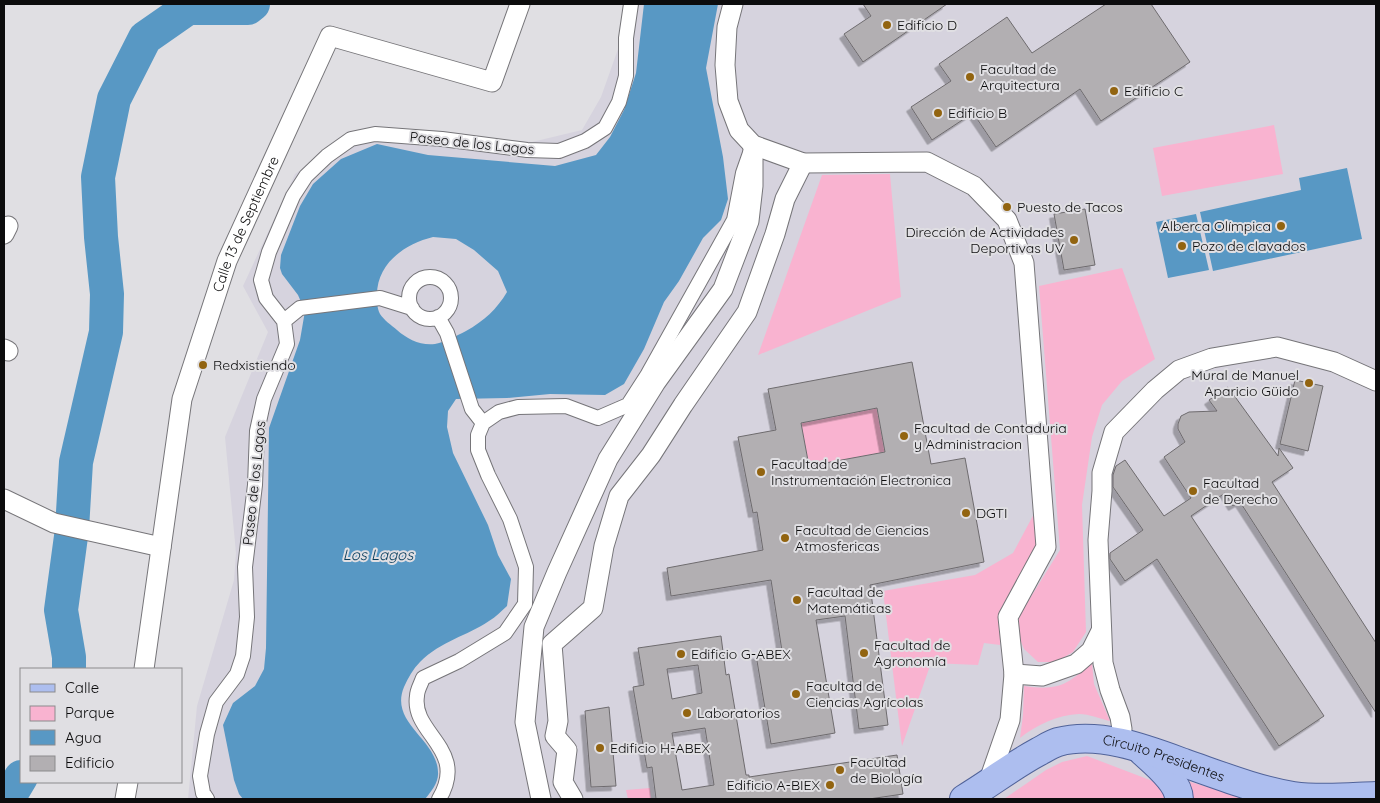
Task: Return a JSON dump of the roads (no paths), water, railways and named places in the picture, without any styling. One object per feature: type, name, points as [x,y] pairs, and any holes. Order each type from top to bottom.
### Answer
[{"type":"main road","name":"Circuito Presidentes","points":[[964,799],[985,792],[1019,762],[1056,743],[1080,738],[1126,745],[1257,787],[1294,796],[1327,798],[1376,796]]},
{"type":"main road","points":[[1126,745],[1169,777],[1179,795],[1179,799]]},
{"type":"main road","points":[[1257,787],[1376,780]]},
{"type":"street","name":"Calle 13 de Septiembre","points":[[144,668],[182,399],[227,261],[330,36],[492,82],[520,4]]},
{"type":"street","name":"Paseo de los Lagos","points":[[207,799],[202,793],[200,776],[207,734],[216,702],[237,674],[242,656],[247,617],[245,567],[255,486],[257,431],[264,399],[287,344],[284,321],[266,298],[260,280],[269,252],[293,196],[306,176],[327,156],[351,140],[375,134],[551,151],[559,151],[585,141],[605,128],[619,102],[626,76],[626,38],[631,4]]},
{"type":"street","points":[[733,4],[728,28],[725,64],[728,101],[739,130],[753,145],[804,163],[927,162],[974,186],[1007,220],[1024,263],[1046,547],[1008,617],[1014,674],[1010,720],[985,792]]},
{"type":"street","points":[[439,799],[446,787],[448,768],[441,749],[419,716],[416,697],[423,678],[459,661],[505,633],[525,604],[526,567],[510,518],[488,475],[478,450],[478,435],[483,424],[499,412],[518,407],[566,406],[598,418],[628,405],[648,374],[734,220],[743,173],[753,145]]},
{"type":"street","points":[[541,799],[524,722],[534,627],[608,459],[656,382],[723,289],[749,221],[753,186],[753,145]]},
{"type":"street","points":[[573,799],[562,782],[567,750],[555,736],[558,721],[552,644],[592,608],[604,546],[619,496],[651,455],[747,312],[775,234],[785,199],[804,163]]},
{"type":"street","points":[[284,321],[300,308],[380,298],[412,308],[420,316],[426,318],[438,317],[448,308],[451,294],[443,282],[437,278],[423,278],[417,282],[410,294],[412,308]]},
{"type":"street","points":[[438,317],[449,337],[472,409],[483,424]]},
{"type":"street","points":[[1126,745],[1119,737],[1122,729],[1120,716],[1110,690],[1103,663],[1098,540],[1102,473],[1114,432],[1155,390],[1179,370],[1212,358],[1277,347],[1334,362],[1376,381]]},
{"type":"street","points":[[4,499],[54,524],[161,547]]},
{"type":"street","points":[[1014,674],[1042,676],[1076,664],[1091,651],[1102,630]]},
{"type":"water","name":"Los Lagos","points":[[644,4],[718,4],[706,68],[723,157],[728,199],[721,220],[703,238],[679,281],[664,302],[644,349],[624,384],[605,395],[550,394],[507,398],[456,399],[448,411],[447,427],[453,453],[488,525],[498,555],[511,579],[507,606],[489,621],[428,655],[415,668],[404,687],[401,700],[403,711],[436,760],[438,776],[434,787],[425,799],[243,799],[234,780],[223,725],[233,703],[255,686],[264,669],[266,648],[269,428],[300,340],[305,311],[298,295],[282,274],[280,268],[281,255],[300,206],[313,184],[341,159],[377,144],[428,155],[555,166],[596,155],[610,137],[624,110],[636,73]],"holes":[[[433,237],[456,239],[474,250],[498,271],[507,292],[490,314],[466,331],[435,344],[414,341],[401,333],[380,314],[377,295],[382,273],[394,257],[412,245]]]},
{"type":"water","name":"Alberca Olímpica","points":[[1347,168],[1362,239],[1213,271],[1200,212],[1301,190],[1299,178]]},
{"type":"water","name":"Pozo de clavados","points":[[1196,214],[1209,270],[1168,278],[1156,222]]},
{"type":"waterway","points":[[69,668],[69,657],[61,610],[72,529],[76,462],[106,332],[107,294],[101,237],[98,177],[114,99],[145,38],[188,8],[248,8],[253,4]]},
{"type":"waterway","points":[[8,799],[20,779]]},
{"type":"place","name":"Edificio D","points":[[887,25]]},
{"type":"place","name":"Facultad de Arquitectura","points":[[970,77]]},
{"type":"place","name":"Edificio C","points":[[1114,91]]},
{"type":"place","name":"Edificio B","points":[[938,113]]},
{"type":"place","name":"Puesto de Tacos","points":[[1007,207]]},
{"type":"place","name":"Alberca Olímpica","points":[[1281,226]]},
{"type":"place","name":"Dirección de Actividades Deportivas UV","points":[[1074,240]]},
{"type":"place","name":"Pozo de clavados","points":[[1182,246]]},
{"type":"place","name":"Redxistiendo","points":[[203,365]]},
{"type":"place","name":"Mural de Manuel Aparicio Güido","points":[[1309,383]]},
{"type":"place","name":"Facultad de Contaduria y Administracion","points":[[904,436]]},
{"type":"place","name":"Facultad de Instrumentación Electronica","points":[[761,472]]},
{"type":"place","name":"Facultad de Derecho","points":[[1193,491]]},
{"type":"place","name":"DGTI","points":[[966,513]]},
{"type":"place","name":"Facultad de Ciencias Atmosfericas","points":[[785,538]]},
{"type":"place","name":"Facultad de Matemáticas","points":[[797,600]]},
{"type":"place","name":"Facultad de Agronomía","points":[[864,653]]},
{"type":"place","name":"Edificio G-ABEX","points":[[681,654]]},
{"type":"place","name":"Facultad de Ciencias Agrícolas","points":[[796,694]]},
{"type":"place","name":"Laboratorios","points":[[687,713]]},
{"type":"place","name":"Edificio H-ABEX","points":[[600,748]]},
{"type":"place","name":"Facultad de Biología","points":[[840,770]]},
{"type":"place","name":"Edificio A-BIEX","points":[[830,785]]}]
